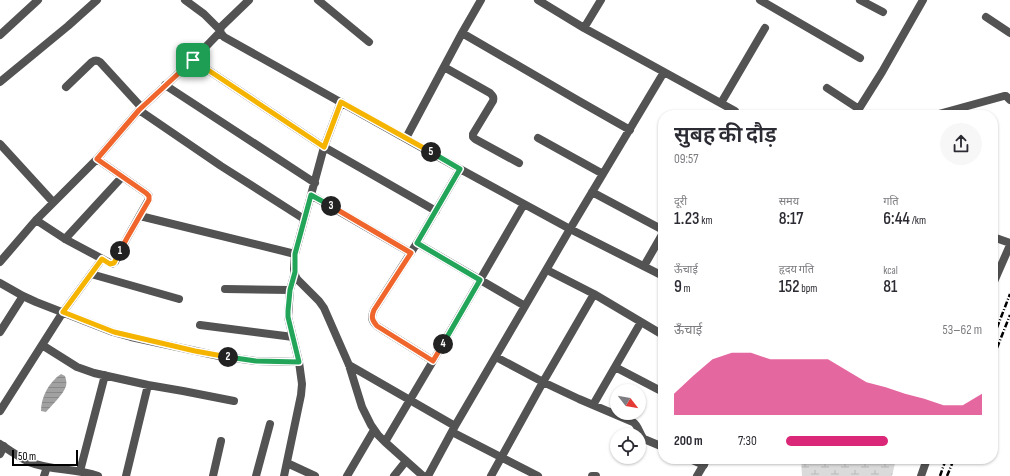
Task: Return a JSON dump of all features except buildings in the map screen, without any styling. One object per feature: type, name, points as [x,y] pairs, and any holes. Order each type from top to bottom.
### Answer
[{"type":"street","points":[[0,35],[38,0]]},
{"type":"street","points":[[0,82],[68,26],[96,0]]},
{"type":"street","points":[[185,0],[204,14],[224,37],[524,204],[658,273]]},
{"type":"street","points":[[0,260],[53,202],[97,159],[140,109],[193,60],[220,31],[221,27],[249,0]]},
{"type":"street","points":[[318,0],[369,42]]},
{"type":"street","points":[[406,138],[481,0]]},
{"type":"street","points":[[538,0],[584,28],[734,110]]},
{"type":"street","points":[[584,28],[601,0]]},
{"type":"street","points":[[760,0],[773,3],[860,58]]},
{"type":"street","points":[[860,0],[883,12]]},
{"type":"street","points":[[858,110],[923,0]]},
{"type":"street","points":[[986,17],[1010,33]]},
{"type":"street","points":[[721,103],[765,28]]},
{"type":"street","points":[[462,33],[630,130]]},
{"type":"street","points":[[66,87],[92,62],[95,60],[100,62],[140,109],[221,166],[304,220]]},
{"type":"street","points":[[193,60],[324,147],[436,210]]},
{"type":"street","points":[[444,66],[494,98],[473,134],[473,137],[519,163]]},
{"type":"street","points":[[428,476],[570,229],[664,72]]},
{"type":"street","points":[[166,85],[314,183]]},
{"type":"street","points":[[827,88],[854,110]]},
{"type":"street","points":[[953,110],[1004,96],[1010,100]]},
{"type":"street","points":[[284,476],[301,396],[302,384],[299,362],[288,317],[290,290],[295,272],[295,254],[324,147],[341,102]]},
{"type":"street","points":[[538,138],[603,174]]},
{"type":"street","points":[[0,144],[53,202]]},
{"type":"street","points":[[36,220],[65,239],[102,259],[112,264],[115,262],[149,200],[149,196],[97,159]]},
{"type":"street","points":[[433,361],[377,326],[372,320],[372,316],[374,310],[411,253],[460,169]]},
{"type":"street","points":[[65,239],[122,177]]},
{"type":"street","points":[[592,192],[658,228]]},
{"type":"street","points":[[311,195],[411,253]]},
{"type":"street","points":[[385,442],[524,204]]},
{"type":"street","points":[[140,216],[295,254]]},
{"type":"street","points":[[998,239],[1010,244],[998,272]]},
{"type":"street","points":[[644,266],[658,240]]},
{"type":"street","points":[[417,243],[526,306]]},
{"type":"street","points":[[0,411],[63,312],[102,259]]},
{"type":"street","points":[[547,270],[594,294],[658,332]]},
{"type":"street","points":[[295,272],[297,278],[324,308],[349,365],[362,407],[374,430],[385,442],[423,476]]},
{"type":"street","points":[[91,274],[179,299]]},
{"type":"street","points":[[0,283],[23,296],[114,332],[219,356],[256,361],[299,362]]},
{"type":"street","points":[[225,289],[290,290]]},
{"type":"street","points":[[491,476],[594,294]]},
{"type":"street","points":[[0,332],[23,296]]},
{"type":"street","points":[[593,405],[641,322]]},
{"type":"street","points":[[200,325],[293,337]]},
{"type":"street","points":[[42,345],[77,367],[87,371],[234,402]]},
{"type":"street","points":[[496,356],[543,382],[632,422],[639,429],[644,439],[658,445]]},
{"type":"street","points":[[349,365],[410,400],[502,458],[538,476]]},
{"type":"street","points":[[615,367],[658,389]]},
{"type":"street","points":[[80,471],[105,375]]},
{"type":"street","points":[[126,476],[148,385]]},
{"type":"street","points":[[256,476],[270,424]]},
{"type":"street","points":[[347,476],[374,430]]},
{"type":"street","points":[[213,476],[221,441]]},
{"type":"street","points":[[1,448],[29,462],[47,467],[80,471],[98,476]]},
{"type":"street","points":[[394,476],[406,461]]},
{"type":"street","points":[[287,463],[316,476]]},
{"type":"street","points":[[697,476],[704,464]]},
{"type":"street","points":[[921,476],[925,464]]},
{"type":"street","points":[[44,476],[47,467]]},
{"type":"green space","points":[[801,464],[895,464],[892,476],[802,476]]},
{"type":"shaded area","points":[[61,374],[65,376],[65,389],[46,412],[41,411],[42,400],[46,390]]},
{"type":"railway","points":[[998,325],[1010,294]]},
{"type":"railway","points":[[998,345],[1010,315]]},
{"type":"railway","points":[[940,476],[944,464]]},
{"type":"railway","points":[[947,476],[952,464]]},
{"type":"route","points":[[193,60],[324,147],[341,102],[460,169],[417,243],[480,280],[433,361],[377,326],[372,320],[374,310],[411,253],[311,195],[295,254],[295,272],[290,290],[288,311],[288,317],[299,362],[256,361],[195,351],[114,332],[63,312],[102,259],[110,264],[115,262],[149,200],[149,196],[146,193],[97,159],[139,110],[193,60]]}]
